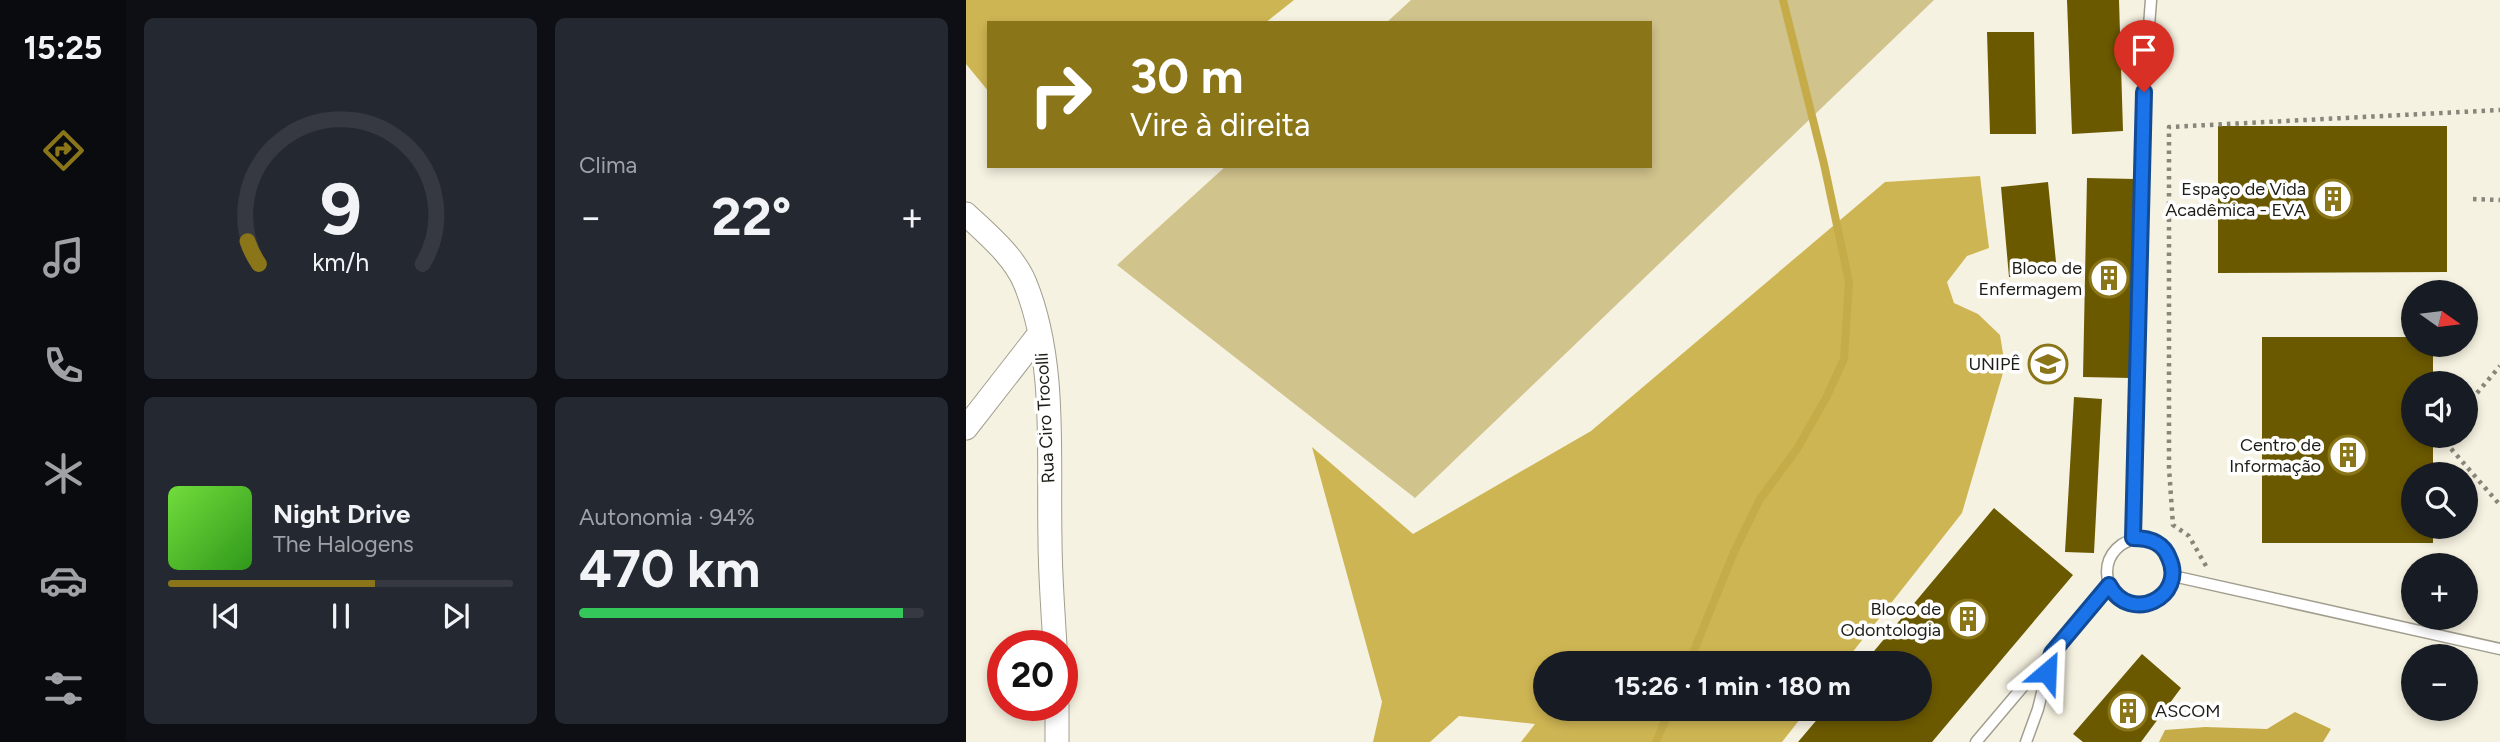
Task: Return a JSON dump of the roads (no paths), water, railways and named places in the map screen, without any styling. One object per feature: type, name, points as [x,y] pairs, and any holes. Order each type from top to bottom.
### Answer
[{"type":"street","name":"Rua Ciro Trocolli","points":[[966,215],[999,245],[1024,281],[1040,333],[1049,422],[1054,630]]},
{"type":"street","points":[[966,428],[1040,333]]},
{"type":"street","points":[[1057,721],[1057,742]]},
{"type":"lane","points":[[2133,538],[2144,92],[2151,0]]},
{"type":"lane","points":[[2133,538],[2146,538],[2166,551],[2172,562],[2173,576],[2164,595],[2154,602],[2133,605],[2114,594],[2106,572],[2113,551],[2122,543],[2133,538]]},
{"type":"lane","points":[[2173,576],[2500,649]]},
{"type":"lane","points":[[1976,742],[2109,585]]},
{"type":"lane","points":[[2026,742],[2038,709],[2052,653]]},
{"type":"waterway","points":[[1694,651],[1734,552],[1760,499],[1797,449],[1844,359],[1849,282],[1824,164],[1783,0]]},
{"type":"waterway","points":[[1656,742],[1665,721]]},
{"type":"place","name":"Espaço de Vida Acadêmica - EVA","points":[[2333,199]]},
{"type":"place","name":"Bloco de Enfermagem","points":[[2109,278]]},
{"type":"place","name":"UNIPÊ","points":[[2048,364]]},
{"type":"place","name":"Centro de Informação","points":[[2348,455]]},
{"type":"place","name":"Bloco de Odontologia","points":[[1968,619]]},
{"type":"place","name":"ASCOM","points":[[2128,711]]}]
